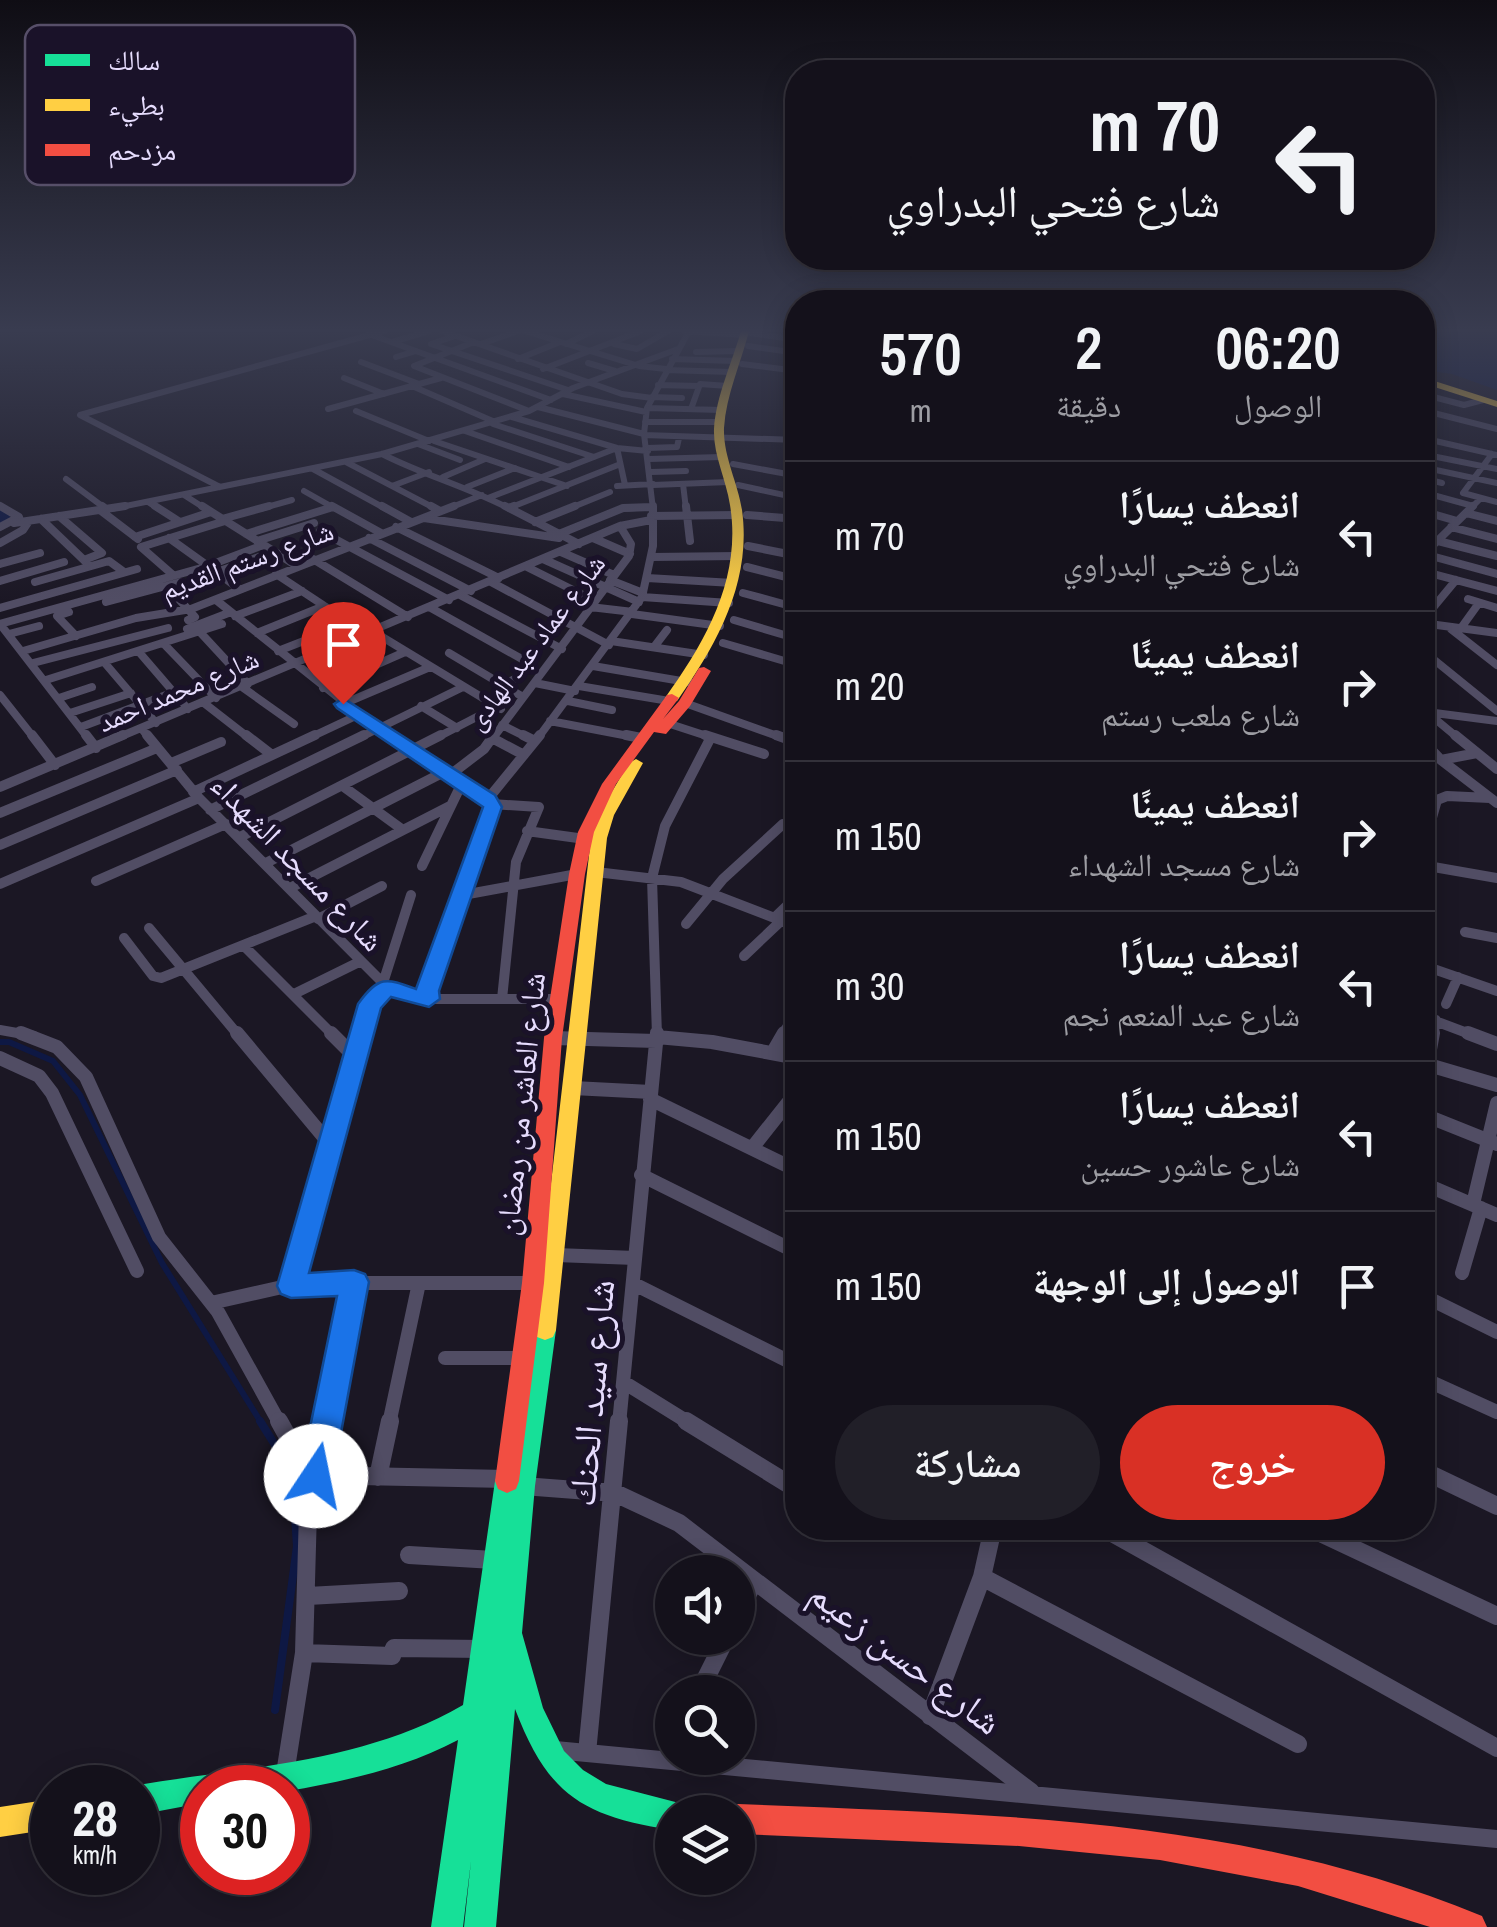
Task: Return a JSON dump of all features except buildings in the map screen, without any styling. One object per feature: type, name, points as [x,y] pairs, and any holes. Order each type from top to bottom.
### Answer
[{"type":"main road","name":"شارع العاشر من رمضان","points":[[480,1927],[510,1636],[522,1358],[533,1284],[558,998],[586,873],[606,814],[667,722],[730,611],[744,556],[742,515],[730,472],[724,421]]},
{"type":"main road","name":"شارع العاشر من رمضان","points":[[722,427],[726,421]]},
{"type":"main road","name":"شارع العاشر من رمضان","points":[[690,683],[730,611]]},
{"type":"main road","name":"شارع العاشر من رمضان","points":[[446,1927],[495,1560],[515,1482],[556,1254],[578,1040],[585,839],[608,784],[642,738],[677,702]]},
{"type":"main road","points":[[510,1636],[530,1721],[543,1748],[572,1782],[610,1805],[655,1814]]},
{"type":"main road","points":[[310,1770],[404,1756],[453,1732],[474,1714]]},
{"type":"main road","points":[[0,1822],[30,1817]]},
{"type":"main road","points":[[755,1820],[1114,1842],[1272,1864],[1356,1884],[1470,1927]]},
{"type":"street","points":[[88,421],[220,486]]},
{"type":"street","points":[[380,421],[567,486]]},
{"type":"street","points":[[489,421],[594,457]]},
{"type":"street","points":[[0,527],[346,462],[500,421]]},
{"type":"street","points":[[526,421],[618,448],[730,472],[785,493]]},
{"type":"street","points":[[588,421],[678,442]]},
{"type":"street","points":[[712,421],[722,427]]},
{"type":"street","points":[[1467,421],[1497,429]]},
{"type":"street","points":[[1488,426],[1492,421]]},
{"type":"street","points":[[429,999],[428,991],[463,895],[490,801],[641,598],[652,557],[653,485],[644,435],[646,422],[722,427],[785,438]]},
{"type":"street","points":[[648,452],[722,427]]},
{"type":"street","points":[[511,446],[550,428]]},
{"type":"street","points":[[566,432],[576,428]]},
{"type":"street","points":[[465,431],[568,467]]},
{"type":"street","points":[[1435,441],[1494,454],[1464,494],[1497,502]]},
{"type":"street","points":[[418,444],[460,460]]},
{"type":"street","points":[[618,448],[624,485]]},
{"type":"street","name":"شارع رستم القديم","points":[[23,652],[136,618],[160,617],[216,600],[381,533],[618,448]]},
{"type":"street","points":[[382,454],[409,468],[466,486],[576,542]]},
{"type":"street","points":[[1435,457],[1497,469]]},
{"type":"street","points":[[448,478],[486,459]]},
{"type":"street","points":[[346,462],[440,511]]},
{"type":"street","points":[[509,508],[618,466]]},
{"type":"street","points":[[466,486],[515,468]]},
{"type":"street","points":[[312,469],[412,522]]},
{"type":"street","points":[[1435,470],[1497,483]]},
{"type":"street","points":[[652,472],[686,471]]},
{"type":"street","points":[[392,486],[429,472]]},
{"type":"street","points":[[536,522],[624,485],[683,484],[730,472],[785,475]]},
{"type":"street","points":[[1435,483],[1440,485],[1448,472]]},
{"type":"street","points":[[448,478],[470,473]]},
{"type":"street","points":[[66,479],[144,546]]},
{"type":"street","points":[[506,482],[516,487]]},
{"type":"street","points":[[683,484],[690,540]]},
{"type":"street","points":[[556,490],[593,510]]},
{"type":"street","points":[[304,491],[381,533]]},
{"type":"street","points":[[184,495],[296,566]]},
{"type":"street","points":[[1435,496],[1473,506]]},
{"type":"street","points":[[1435,544],[1481,498]]},
{"type":"street","points":[[177,579],[140,549],[292,500]]},
{"type":"street","points":[[148,502],[180,522]]},
{"type":"street","points":[[0,506],[18,515],[14,523]]},
{"type":"street","points":[[246,534],[333,507]]},
{"type":"street","points":[[559,534],[625,508],[651,514]]},
{"type":"street","points":[[135,536],[211,512]]},
{"type":"street","points":[[1466,513],[1497,521]]},
{"type":"street","name":"شارع محمد احمد","points":[[2,784],[74,758],[471,591],[576,542],[651,514],[785,519]]},
{"type":"street","points":[[59,516],[102,554],[86,565]]},
{"type":"street","points":[[1435,516],[1497,538]]},
{"type":"street","points":[[602,517],[617,528]]},
{"type":"street","points":[[41,518],[96,580]]},
{"type":"street","points":[[422,518],[576,542]]},
{"type":"street","points":[[0,543],[23,530],[29,520]]},
{"type":"street","points":[[76,636],[57,616],[167,586],[260,543],[317,527],[450,600]]},
{"type":"street","points":[[396,528],[576,628],[610,642],[704,654]]},
{"type":"street","name":"شارع عماد عبد الهادى","points":[[266,863],[447,774],[484,750],[630,554],[631,544],[617,528]]},
{"type":"street","points":[[169,538],[208,566]]},
{"type":"street","points":[[369,538],[471,591]]},
{"type":"street","points":[[592,538],[630,554]]},
{"type":"street","points":[[1438,541],[1497,556]]},
{"type":"street","points":[[605,556],[619,550]]},
{"type":"street","points":[[240,590],[217,573],[273,552]]},
{"type":"street","points":[[561,552],[641,598],[730,611],[785,634]]},
{"type":"street","points":[[0,564],[40,553]]},
{"type":"street","points":[[744,556],[785,574]]},
{"type":"street","points":[[652,557],[785,556]]},
{"type":"street","points":[[1435,558],[1497,574]]},
{"type":"street","points":[[313,559],[408,618]]},
{"type":"street","points":[[543,559],[609,581]]},
{"type":"street","points":[[250,560],[350,623],[509,714]]},
{"type":"street","points":[[0,580],[64,562]]},
{"type":"street","points":[[35,582],[86,565],[111,562],[124,572]]},
{"type":"street","points":[[526,567],[592,604],[632,613],[785,609]]},
{"type":"street","points":[[0,608],[137,568]]},
{"type":"street","points":[[683,580],[684,568]]},
{"type":"street","points":[[1435,574],[1497,591]]},
{"type":"street","points":[[111,576],[125,588]]},
{"type":"street","points":[[647,578],[683,580],[785,655]]},
{"type":"street","points":[[96,748],[0,624],[125,588],[177,579]]},
{"type":"street","points":[[1435,606],[1456,580]]},
{"type":"street","points":[[167,586],[196,616],[188,620]]},
{"type":"street","points":[[33,664],[173,633],[302,591]]},
{"type":"street","points":[[460,595],[562,649]]},
{"type":"street","points":[[111,600],[119,608]]},
{"type":"street","points":[[216,600],[375,729],[490,801],[538,806],[512,886],[502,999]]},
{"type":"street","points":[[1468,600],[1497,608]]},
{"type":"street","points":[[1461,628],[1479,602]]},
{"type":"street","points":[[153,603],[173,633]]},
{"type":"street","points":[[256,634],[324,606]]},
{"type":"street","points":[[431,608],[528,662],[516,679],[502,685]]},
{"type":"street","points":[[278,651],[350,623]]},
{"type":"street","points":[[46,680],[164,644],[173,633],[199,632],[222,624]]},
{"type":"street","points":[[1435,624],[1497,632]]},
{"type":"street","points":[[9,634],[39,626]]},
{"type":"street","points":[[1447,626],[1497,665]]},
{"type":"street","points":[[654,647],[667,630]]},
{"type":"street","points":[[199,632],[245,686],[294,724]]},
{"type":"street","points":[[164,644],[216,698]]},
{"type":"street","points":[[139,652],[188,709]]},
{"type":"street","points":[[323,688],[405,652]]},
{"type":"street","points":[[448,653],[523,697]]},
{"type":"street","points":[[1435,661],[1497,711]]},
{"type":"street","points":[[104,662],[156,723]]},
{"type":"street","points":[[593,666],[690,683]]},
{"type":"street","points":[[343,704],[430,667]]},
{"type":"street","points":[[535,682],[677,702],[785,738]]},
{"type":"street","points":[[210,810],[462,687]]},
{"type":"street","points":[[59,698],[92,688]]},
{"type":"street","points":[[81,727],[174,692]]},
{"type":"street","points":[[70,713],[131,693]]},
{"type":"street","points":[[0,695],[55,765]]},
{"type":"street","points":[[568,701],[612,710]]},
{"type":"street","points":[[204,703],[272,755]]},
{"type":"street","points":[[421,706],[457,728]]},
{"type":"street","points":[[240,838],[496,706]]},
{"type":"street","points":[[0,716],[14,712]]},
{"type":"street","points":[[0,884],[196,795],[358,715]]},
{"type":"street","points":[[1435,715],[1497,720]]},
{"type":"street","points":[[1435,719],[1497,769]]},
{"type":"street","points":[[550,721],[642,738]]},
{"type":"street","points":[[667,722],[764,754]]},
{"type":"street","points":[[502,724],[535,741]]},
{"type":"street","name":"شارع مسجد الشهداء","points":[[142,729],[210,810],[266,863],[358,962],[386,984],[408,996],[429,999],[558,998]]},
{"type":"street","name":"شارع سيد الحنك","points":[[587,1753],[657,1039],[652,878],[665,826],[711,737]]},
{"type":"street","points":[[492,738],[524,754]]},
{"type":"street","points":[[0,845],[221,742]]},
{"type":"street","points":[[0,812],[157,748]]},
{"type":"street","points":[[1441,760],[1477,753]]},
{"type":"street","points":[[1435,754],[1494,800]]},
{"type":"street","points":[[74,758],[92,775]]},
{"type":"street","points":[[422,866],[462,782]]},
{"type":"street","points":[[344,787],[404,830]]},
{"type":"street","points":[[1435,804],[1448,796],[1494,800]]},
{"type":"street","points":[[290,888],[450,806]]},
{"type":"street","points":[[96,880],[226,824]]},
{"type":"street","points":[[686,924],[712,892],[783,824]]},
{"type":"street","points":[[528,831],[585,839]]},
{"type":"street","points":[[1435,867],[1497,878]]},
{"type":"street","points":[[463,895],[586,873],[652,878],[712,892],[785,922]]},
{"type":"street","points":[[124,938],[153,976],[161,978],[317,918],[382,886]]},
{"type":"street","points":[[291,1286],[364,1015],[386,984],[411,895]]},
{"type":"street","points":[[744,956],[785,911]]},
{"type":"street","points":[[149,928],[328,1142]]},
{"type":"street","points":[[1465,932],[1497,938]]},
{"type":"street","points":[[244,946],[355,1057]]},
{"type":"street","points":[[294,994],[358,962]]},
{"type":"street","points":[[1435,970],[1497,991]]},
{"type":"street","points":[[1446,1004],[1458,978]]},
{"type":"street","points":[[1435,1020],[1497,1044]]},
{"type":"street","points":[[0,1030],[33,1035],[57,1047],[86,1077],[160,1236],[211,1304],[313,1475]]},
{"type":"street","points":[[773,1052],[785,1031]]},
{"type":"street","points":[[552,1038],[712,1042],[785,1055]]},
{"type":"street","points":[[0,1058],[39,1076],[52,1093],[137,1272]]},
{"type":"street","points":[[1435,1067],[1497,1085]]},
{"type":"street","points":[[573,1088],[650,1096],[785,1164]]},
{"type":"street","points":[[1462,1273],[1493,1142],[1497,1103]]},
{"type":"street","points":[[752,1148],[785,1106]]},
{"type":"street","points":[[1435,1119],[1493,1142]]},
{"type":"street","points":[[641,1175],[785,1247]]},
{"type":"street","points":[[1435,1188],[1497,1215]]},
{"type":"street","points":[[556,1254],[636,1258]]},
{"type":"street","points":[[211,1304],[291,1286],[354,1282],[533,1284]]},
{"type":"street","points":[[286,1765],[304,1653],[313,1475],[354,1282]]},
{"type":"street","points":[[378,1477],[419,1283]]},
{"type":"street","points":[[634,1284],[785,1360]]},
{"type":"street","points":[[1435,1301],[1497,1332]]},
{"type":"street","points":[[445,1358],[522,1358]]},
{"type":"street","points":[[626,1383],[785,1482]]},
{"type":"street","points":[[1435,1384],[1497,1412]]},
{"type":"street","name":"شارع حسن زعيم","points":[[313,1475],[515,1482],[615,1493],[678,1523],[719,1555]]},
{"type":"street","points":[[1435,1476],[1497,1506]]},
{"type":"street","points":[[930,1716],[982,1577],[990,1540]]},
{"type":"street","points":[[1124,1540],[1497,1748]]},
{"type":"street","points":[[1336,1540],[1497,1616]]},
{"type":"street","points":[[408,1555],[495,1560]]},
{"type":"street","points":[[982,1577],[1298,1744]]},
{"type":"street","name":"شارع حسن زعيم","points":[[755,1583],[1035,1795]]},
{"type":"street","points":[[308,1596],[399,1591]]},
{"type":"street","points":[[304,1653],[392,1656],[394,1648],[484,1650]]},
{"type":"street","points":[[543,1748],[587,1753],[655,1753]]},
{"type":"street","points":[[755,1763],[1035,1795],[1497,1839]]},
{"type":"waterway","points":[[0,512],[7,517],[0,520]]},
{"type":"waterway","points":[[0,1042],[9,1042],[53,1061],[80,1095],[162,1263],[262,1424]]},
{"type":"waterway","points":[[260,1421],[292,1472],[297,1546],[275,1710]]},
{"type":"traffic: fast","points":[[480,1927],[522,1486],[545,1330]]},
{"type":"traffic: fast","points":[[447,1927],[507,1481]]},
{"type":"traffic: fast","points":[[509,1636],[529,1708],[554,1761],[573,1780],[598,1796],[655,1812]]},
{"type":"traffic: fast","points":[[310,1772],[412,1746],[474,1714]]},
{"type":"traffic: fast","points":[[160,1796],[180,1793]]},
{"type":"traffic: slow","points":[[672,698],[712,635],[735,568],[737,517],[720,444],[720,421]]},
{"type":"traffic: slow","points":[[545,1330],[599,838],[606,815],[636,763]]},
{"type":"traffic: slow","points":[[0,1822],[30,1817]]},
{"type":"traffic: jam","points":[[661,731],[685,703],[704,671]]},
{"type":"traffic: jam","points":[[507,1481],[533,1283],[553,1038],[577,874],[586,832],[609,784],[672,698]]},
{"type":"traffic: jam","points":[[755,1820],[1019,1831],[1160,1845],[1320,1877],[1471,1927]]},
{"type":"route","points":[[316,1476],[354,1282],[291,1286],[328,1142],[370,1004],[389,986],[408,996],[429,999],[428,991],[492,807],[488,799],[375,729],[343,704]]}]
